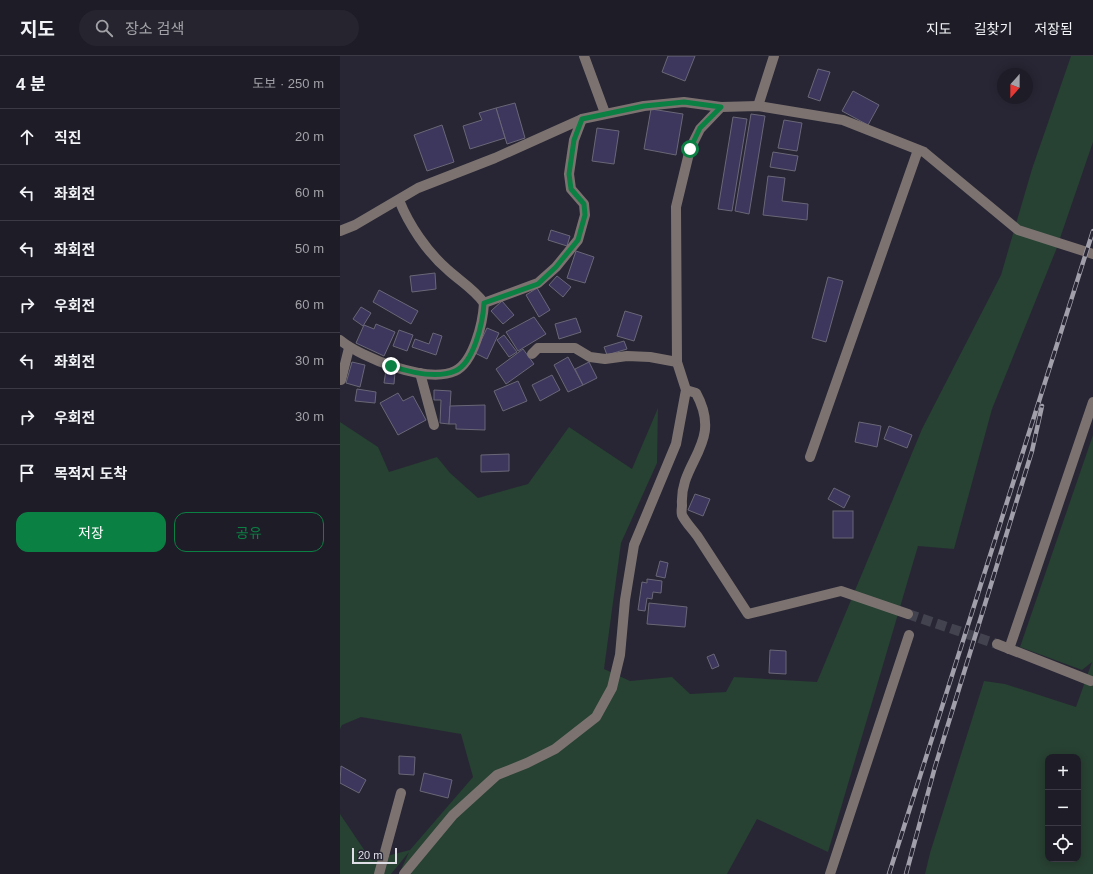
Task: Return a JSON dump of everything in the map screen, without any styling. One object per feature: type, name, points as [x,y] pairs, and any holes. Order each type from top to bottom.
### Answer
[{"type":"street","points":[[584,56],[605,113]]},
{"type":"street","points":[[758,106],[774,56]]},
{"type":"street","points":[[340,231],[355,225],[418,188],[495,158],[582,119],[644,106],[684,102],[721,107],[758,106],[844,120],[924,152],[1018,230],[1093,254]]},
{"type":"street","points":[[404,874],[453,815],[497,775],[554,749],[596,717],[612,688],[620,655],[625,600],[634,545],[676,444],[686,390],[676,362],[676,207],[690,149],[700,128],[721,107]]},
{"type":"street","points":[[484,303],[538,284],[556,267],[578,240],[585,215],[584,204],[571,189],[569,174],[574,140],[582,119]]},
{"type":"street","points":[[810,458],[918,150]]},
{"type":"street","points":[[340,340],[349,348],[391,366],[420,374],[436,374],[454,371],[463,365],[472,350],[482,323],[484,303],[476,292],[435,258],[403,210],[399,200]]},
{"type":"street","points":[[341,380],[349,348]]},
{"type":"street","points":[[532,354],[538,348],[575,348],[590,357],[605,359],[627,356],[650,357],[676,362]]},
{"type":"street","points":[[420,374],[434,425]]},
{"type":"street","points":[[686,390],[696,393],[700,400],[705,415],[706,430],[704,441],[685,481],[682,494],[682,515],[748,614],[841,591],[908,614]]},
{"type":"street","points":[[1009,649],[1093,402]]},
{"type":"street","points":[[830,874],[909,635]]},
{"type":"street","points":[[997,644],[1092,679]]},
{"type":"street","points":[[379,874],[401,793]]},
{"type":"green space","points":[[1071,56],[1093,56],[1093,142],[1056,250],[992,409],[954,549],[918,546],[828,852],[757,819],[727,874],[399,874],[409,852],[391,874],[340,874],[340,814],[371,860],[410,850],[473,777],[461,734],[361,717],[342,725],[340,729],[340,422],[378,447],[389,472],[437,457],[450,473],[478,498],[528,484],[569,427],[632,469],[658,408],[657,463],[621,543],[604,669],[630,681],[672,677],[690,694],[726,692],[734,677],[817,682],[922,429],[1001,275],[1032,169]]},
{"type":"green space","points":[[1093,435],[1093,874],[925,874],[930,853],[984,681],[1005,684],[1076,707],[1092,662],[1082,670],[1020,647]]},
{"type":"building","points":[[668,56],[695,56],[685,81],[662,72]]},
{"type":"building","points":[[818,69],[830,72],[820,101],[808,97]]},
{"type":"building","points":[[853,91],[879,105],[868,125],[842,111]]},
{"type":"building","points":[[515,103],[525,138],[507,144],[496,108]]},
{"type":"building","points":[[496,108],[505,138],[470,149],[463,126],[482,120],[479,113]]},
{"type":"building","points":[[651,109],[683,114],[676,155],[644,149]]},
{"type":"building","points":[[751,114],[765,116],[749,214],[735,211]]},
{"type":"building","points":[[733,117],[747,119],[732,211],[718,209]]},
{"type":"building","points":[[784,120],[802,123],[797,151],[778,148]]},
{"type":"building","points":[[442,125],[454,162],[427,171],[414,135]]},
{"type":"building","points":[[597,128],[619,131],[614,164],[592,161]]},
{"type":"building","points":[[773,152],[798,156],[795,171],[770,167]]},
{"type":"building","points":[[768,176],[785,178],[782,201],[808,204],[807,220],[763,215]]},
{"type":"building","points":[[551,230],[570,236],[567,246],[548,240]]},
{"type":"building","points":[[576,251],[594,257],[585,283],[567,278]]},
{"type":"building","points":[[435,273],[436,289],[412,292],[410,276]]},
{"type":"building","points":[[557,276],[571,287],[563,297],[549,285]]},
{"type":"building","points":[[828,277],[843,281],[826,342],[812,338]]},
{"type":"building","points":[[537,288],[550,310],[539,317],[526,295]]},
{"type":"building","points":[[379,290],[418,311],[411,324],[373,302]]},
{"type":"building","points":[[502,301],[514,315],[503,324],[491,311]]},
{"type":"building","points":[[361,307],[371,313],[363,326],[353,319]]},
{"type":"building","points":[[625,311],[642,316],[634,341],[617,336]]},
{"type":"building","points":[[534,317],[546,334],[518,351],[506,332]]},
{"type":"building","points":[[576,318],[581,332],[559,339],[555,324]]},
{"type":"building","points":[[376,324],[395,332],[384,356],[356,343],[364,325],[374,329]]},
{"type":"building","points":[[487,328],[499,333],[487,359],[475,353]]},
{"type":"building","points":[[399,330],[413,335],[407,351],[393,346]]},
{"type":"building","points":[[433,333],[442,336],[436,355],[412,347],[415,339],[429,344]]},
{"type":"building","points":[[504,335],[517,352],[509,357],[497,340]]},
{"type":"building","points":[[624,341],[627,349],[607,355],[604,347]]},
{"type":"building","points":[[523,349],[534,364],[506,384],[496,369]]},
{"type":"building","points":[[568,357],[583,385],[568,392],[554,365]]},
{"type":"building","points":[[352,362],[365,365],[360,387],[346,383]]},
{"type":"building","points":[[589,362],[597,378],[583,385],[575,369]]},
{"type":"building","points":[[386,370],[395,372],[394,384],[384,383]]},
{"type":"building","points":[[552,375],[560,390],[540,401],[532,385]]},
{"type":"building","points":[[518,381],[527,401],[503,411],[494,391]]},
{"type":"building","points":[[357,389],[376,392],[375,403],[355,401]]},
{"type":"building","points":[[434,390],[451,391],[449,424],[440,423],[441,400],[434,400]]},
{"type":"building","points":[[398,393],[403,401],[413,396],[426,420],[398,435],[380,403]]},
{"type":"building","points":[[485,405],[485,430],[456,429],[456,424],[449,424],[450,406]]},
{"type":"building","points":[[859,422],[881,426],[877,447],[855,442]]},
{"type":"building","points":[[889,426],[912,435],[907,448],[884,439]]},
{"type":"building","points":[[509,454],[509,471],[481,472],[481,455]]},
{"type":"building","points":[[834,488],[850,496],[844,508],[828,499]]},
{"type":"building","points":[[695,494],[710,499],[703,516],[688,510]]},
{"type":"building","points":[[833,511],[853,511],[853,538],[833,538]]},
{"type":"building","points":[[660,561],[668,563],[665,578],[656,576]]},
{"type":"building","points":[[647,579],[662,581],[661,593],[653,592],[652,599],[647,598],[645,611],[638,610],[642,582],[647,583]]},
{"type":"building","points":[[649,603],[687,607],[685,627],[647,624]]},
{"type":"building","points":[[770,650],[786,651],[786,674],[769,673]]},
{"type":"building","points":[[714,654],[719,666],[712,669],[707,657]]},
{"type":"building","points":[[399,756],[415,757],[414,775],[399,774]]},
{"type":"building","points":[[341,766],[366,780],[359,793],[340,783]]},
{"type":"building","points":[[424,773],[452,780],[448,798],[420,791]]},
{"type":"tunnel","points":[[908,614],[997,644]]},
{"type":"railway","points":[[889,874],[1093,231]]},
{"type":"railway","points":[[906,874],[935,767],[1032,451],[1042,406]]},
{"type":"route","points":[[391,366],[420,374],[436,374],[454,371],[463,365],[472,350],[482,323],[484,303],[538,284],[565,257],[578,240],[585,215],[584,204],[571,189],[569,174],[574,140],[582,119],[644,106],[684,102],[721,107],[700,128],[690,149]]}]
